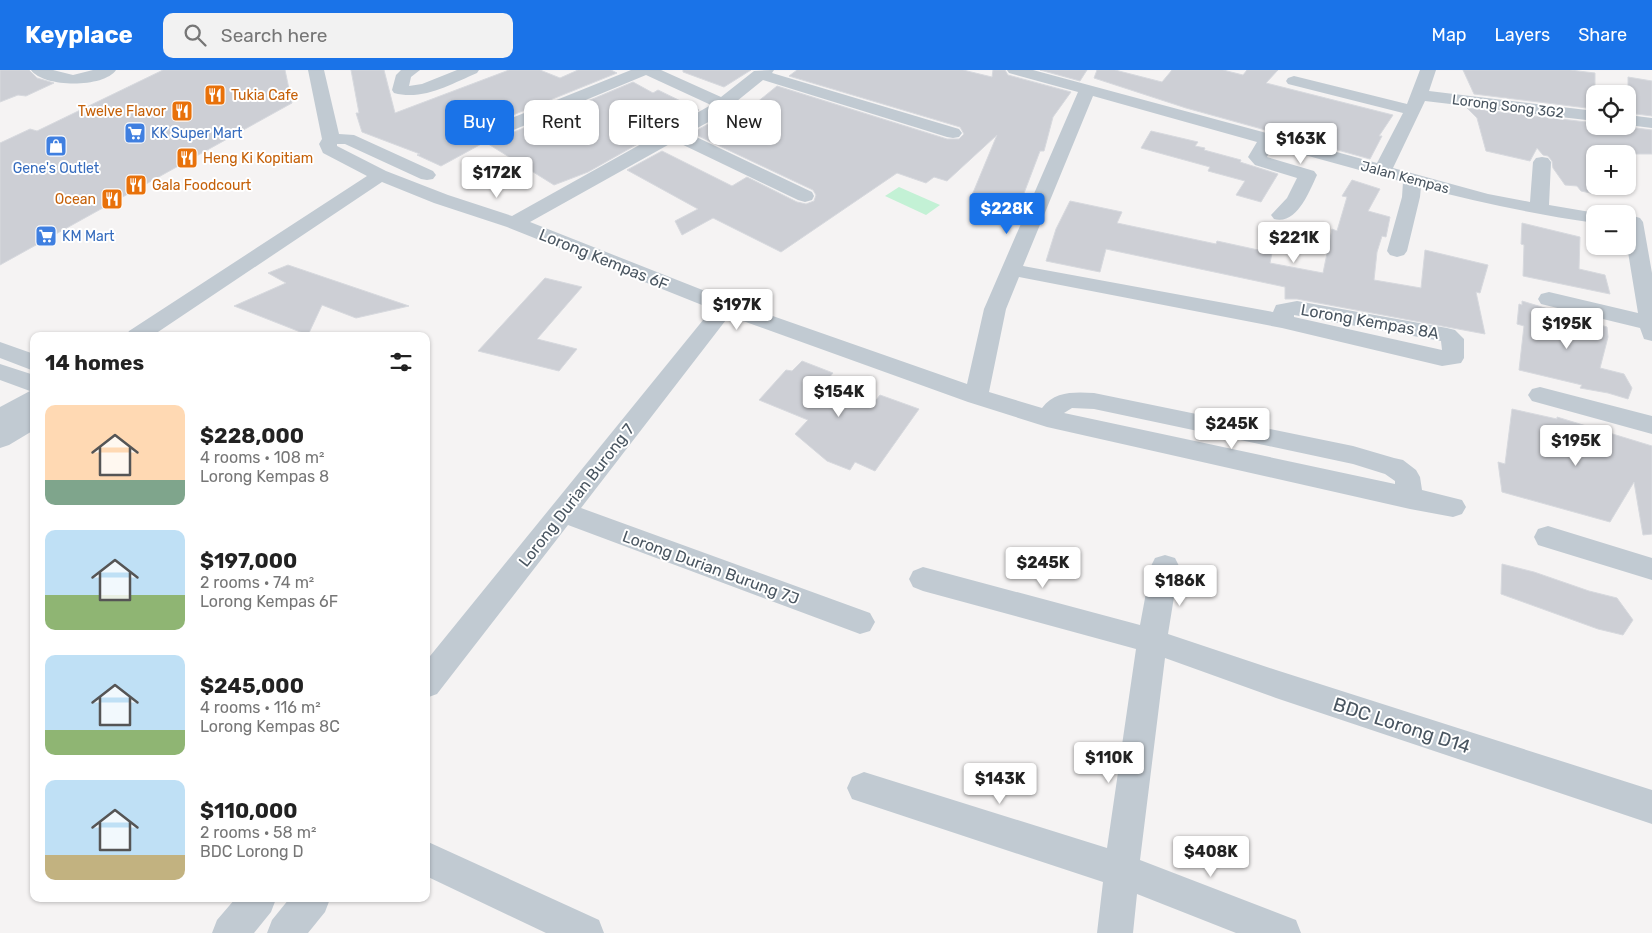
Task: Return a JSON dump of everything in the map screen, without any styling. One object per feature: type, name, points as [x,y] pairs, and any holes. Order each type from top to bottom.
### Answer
[{"type":"street","points":[[38,70],[67,81],[81,81],[108,70]]},
{"type":"street","points":[[316,70],[331,139],[348,139],[468,194],[470,197],[470,208]]},
{"type":"street","points":[[412,70],[404,75],[400,90],[410,92],[426,88],[471,70]]},
{"type":"street","points":[[514,123],[646,70],[714,100]]},
{"type":"street","name":"Jalan Kempas","points":[[1015,70],[1486,199],[1539,210],[1586,216]]},
{"type":"street","points":[[1382,171],[1416,103],[1428,70]]},
{"type":"street","points":[[728,100],[763,72],[953,133]]},
{"type":"street","name":"Lorong Song 3G2","points":[[1294,82],[1416,103],[1586,115]]},
{"type":"street","points":[[976,396],[995,309],[1087,90]]},
{"type":"street","points":[[1636,121],[1652,123]]},
{"type":"street","name":"Lorong Kempas 6F","points":[[331,139],[328,144],[329,149],[389,178],[514,223],[725,307],[976,396],[1047,418],[1453,507]]},
{"type":"street","points":[[1267,139],[1259,150],[1257,157],[1261,161],[1308,175]]},
{"type":"street","points":[[514,223],[655,145]]},
{"type":"street","points":[[698,145],[805,196]]},
{"type":"street","points":[[1281,215],[1295,201],[1308,175],[1323,155]]},
{"type":"street","points":[[1539,210],[1542,162]]},
{"type":"street","points":[[143,332],[290,236],[389,178]]},
{"type":"street","points":[[170,332],[389,178]]},
{"type":"street","points":[[1397,251],[1411,197],[1412,179]]},
{"type":"street","points":[[1549,299],[1651,328],[1637,222]]},
{"type":"street","name":"Lorong Kempas 8A","points":[[1012,270],[1282,321],[1442,358],[1453,358],[1453,340],[1446,334],[1296,308],[1284,310],[1282,321]]},
{"type":"street","name":"Lorong Durian Burong 7","points":[[430,679],[725,307]]},
{"type":"street","points":[[0,349],[30,361]]},
{"type":"street","points":[[0,372],[30,383]]},
{"type":"street","points":[[1540,395],[1652,424]]},
{"type":"street","points":[[0,439],[30,402]]},
{"type":"street","name":"Lorong Durian Burung 7J","points":[[562,512],[860,622]]},
{"type":"street","points":[[1548,536],[1652,569]]},
{"type":"street","points":[[1115,933],[1121,870],[1152,641],[1166,566]]},
{"type":"street","name":"BDC Lorong D14","points":[[923,579],[1152,641],[1276,684],[1652,807]]},
{"type":"street","points":[[864,788],[1121,870],[1283,933]]},
{"type":"street","points":[[430,860],[586,933]]},
{"type":"street","points":[[230,933],[256,902]]},
{"type":"street","points":[[285,933],[310,902]]},
{"type":"green space","points":[[899,187],[940,205],[926,215],[885,196]]},
{"type":"building","points":[[0,70],[29,70],[37,78],[54,83],[26,96],[18,95],[0,102]]},
{"type":"building","points":[[163,70],[285,70],[292,103],[0,265],[0,143],[30,129],[37,131]]},
{"type":"building","points":[[351,70],[384,70],[395,113],[509,70],[540,70],[560,78],[578,70],[611,70],[617,73],[550,100],[524,100],[524,110],[514,115],[514,100],[445,100],[445,145],[480,145],[441,166],[417,155],[420,154],[362,132],[356,113],[359,113]]},
{"type":"building","points":[[683,70],[751,70],[724,87],[683,72]]},
{"type":"building","points":[[797,70],[963,70],[992,77],[993,70],[1005,70],[1008,75],[1071,92],[1053,117],[1044,151],[1040,151],[1018,209],[970,200],[997,135],[947,181],[934,177],[926,183],[897,173],[781,252],[713,218],[682,235],[675,221],[698,209],[627,170],[662,151],[732,186],[747,177],[797,202],[806,204],[814,201],[816,195],[813,190],[717,145],[781,145],[781,100],[760,100],[777,86],[947,139],[959,139],[964,134],[960,127],[789,76]]},
{"type":"building","points":[[1040,70],[1087,70],[1080,81]]},
{"type":"building","points":[[1097,70],[1115,70],[1162,82],[1172,70],[1223,70],[1243,75],[1247,70],[1278,70],[1266,83],[1393,115],[1379,136],[1382,136],[1370,159],[1186,108],[1094,78]]},
{"type":"building","points":[[1463,70],[1570,70],[1595,73],[1595,85],[1586,85],[1586,108],[1474,94]]},
{"type":"building","points":[[1628,77],[1652,81],[1652,116],[1636,114],[1636,85],[1628,85]]},
{"type":"building","points":[[633,82],[653,93],[658,90],[678,100],[609,100],[609,145],[636,145],[588,172],[554,185],[490,145],[514,145],[514,132],[524,128],[524,145],[599,145],[599,100],[590,100]]},
{"type":"building","points":[[1467,108],[1586,122],[1586,135],[1636,135],[1636,128],[1652,130],[1652,154],[1636,154],[1636,145],[1586,145],[1586,192],[1581,191],[1577,186],[1565,185],[1553,168],[1552,161],[1537,148],[1530,161],[1486,151],[1477,118]]},
{"type":"building","points":[[708,124],[708,141],[698,136],[698,130]]},
{"type":"building","points":[[1151,131],[1198,142],[1195,146],[1205,148],[1204,150],[1241,160],[1240,162],[1278,174],[1261,202],[1236,195],[1245,181],[1208,171],[1210,167],[1141,148]]},
{"type":"building","points":[[1352,180],[1380,189],[1368,211],[1390,217],[1386,237],[1382,236],[1377,252],[1374,280],[1421,288],[1425,250],[1488,265],[1480,293],[1476,292],[1485,334],[1297,299],[1285,299],[1285,287],[1106,249],[1100,272],[1046,261],[1056,229],[1070,201],[1122,212],[1117,223],[1216,244],[1217,241],[1272,253],[1270,263],[1323,273],[1332,229],[1337,231],[1347,197],[1342,196]]},
{"type":"building","points":[[1522,223],[1580,237],[1579,269],[1605,275],[1610,294],[1523,276],[1524,245],[1521,244]]},
{"type":"building","points":[[288,265],[409,306],[356,318],[322,305],[309,332],[300,332],[234,306],[286,283],[268,273]]},
{"type":"building","points":[[545,278],[582,287],[537,339],[577,349],[559,371],[478,351]]},
{"type":"building","points":[[1522,301],[1607,327],[1608,337],[1600,368],[1624,374],[1632,388],[1628,399],[1580,388],[1582,385],[1519,370],[1524,326],[1517,324],[1519,304],[1522,305]]},
{"type":"building","points":[[802,361],[833,373],[821,387],[870,408],[880,395],[919,409],[875,471],[855,462],[850,470],[827,461],[795,434],[808,420],[759,400],[786,370],[792,371]]},
{"type":"building","points":[[1512,409],[1557,419],[1557,417],[1652,446],[1652,534],[1643,535],[1634,482],[1610,522],[1502,492],[1498,462],[1505,464]]},
{"type":"building","points":[[1502,564],[1617,598],[1633,620],[1623,635],[1598,629],[1501,594]]},
{"type":"place","name":"Tukia Cafe","points":[[215,95]]},
{"type":"place","name":"Twelve Flavor","points":[[182,111]]},
{"type":"place","name":"KK Super Mart","points":[[135,133]]},
{"type":"place","name":"Gene's Outlet","points":[[56,146]]},
{"type":"place","name":"Heng Ki Kopitiam","points":[[187,158]]},
{"type":"place","name":"Gala Foodcourt","points":[[136,185]]},
{"type":"place","name":"Ocean","points":[[112,199]]},
{"type":"place","name":"KM Mart","points":[[46,236]]}]
